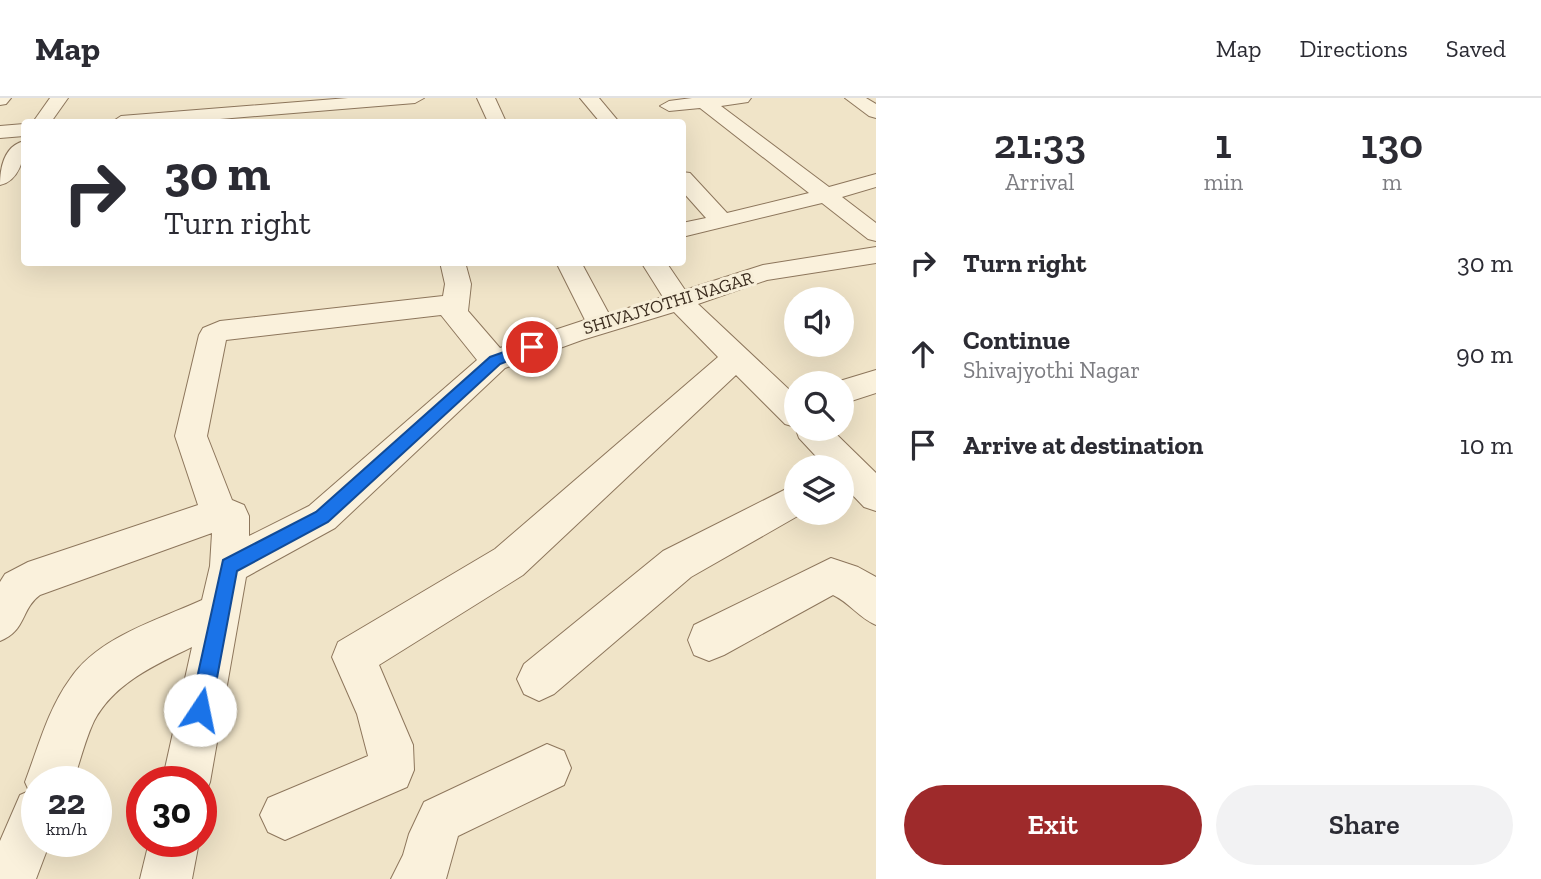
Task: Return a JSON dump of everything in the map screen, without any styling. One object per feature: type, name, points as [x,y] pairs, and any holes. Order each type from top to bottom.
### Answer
[{"type":"street","points":[[44,119],[59,98]]},
{"type":"street","points":[[153,119],[162,98]]},
{"type":"street","points":[[168,119],[223,112],[268,117],[383,99],[414,98],[417,119]]},
{"type":"street","points":[[486,98],[496,119]]},
{"type":"street","points":[[589,98],[607,119]]},
{"type":"street","points":[[669,106],[742,98]]},
{"type":"street","points":[[854,98],[876,112]]},
{"type":"street","points":[[704,102],[876,234]]},
{"type":"street","points":[[0,132],[21,130]]},
{"type":"street","points":[[0,179],[21,151]]},
{"type":"street","points":[[686,229],[876,180]]},
{"type":"street","points":[[686,182],[722,221]]},
{"type":"street","name":"SHIVAJYOTHI NAGAR","points":[[495,361],[574,332],[763,273],[876,256]]},
{"type":"street","points":[[229,566],[322,517],[495,361],[454,313],[458,284],[453,266]]},
{"type":"street","points":[[570,266],[602,325]]},
{"type":"street","points":[[656,266],[678,300],[784,401]]},
{"type":"street","points":[[219,514],[191,436],[214,335],[220,331],[455,304]]},
{"type":"street","points":[[285,815],[390,770],[393,762],[390,744],[353,657],[509,562],[737,357]]},
{"type":"street","points":[[854,388],[876,381]]},
{"type":"street","points":[[820,441],[831,455]]},
{"type":"street","points":[[854,479],[876,496]]},
{"type":"street","points":[[539,679],[677,564],[784,506]]},
{"type":"street","points":[[0,621],[19,587],[28,581],[219,514],[230,516],[229,566],[189,766]]},
{"type":"street","points":[[709,640],[831,576],[846,580],[870,597],[876,605]]},
{"type":"street","points":[[54,766],[80,702],[92,684],[115,665],[220,613]]},
{"type":"street","points":[[417,879],[426,867],[433,829],[440,819],[547,768]]},
{"type":"street","points":[[10,879],[21,852]]},
{"type":"street","points":[[166,879],[171,857]]},
{"type":"route","points":[[200,710],[229,566],[322,517],[495,361],[532,347]]}]
